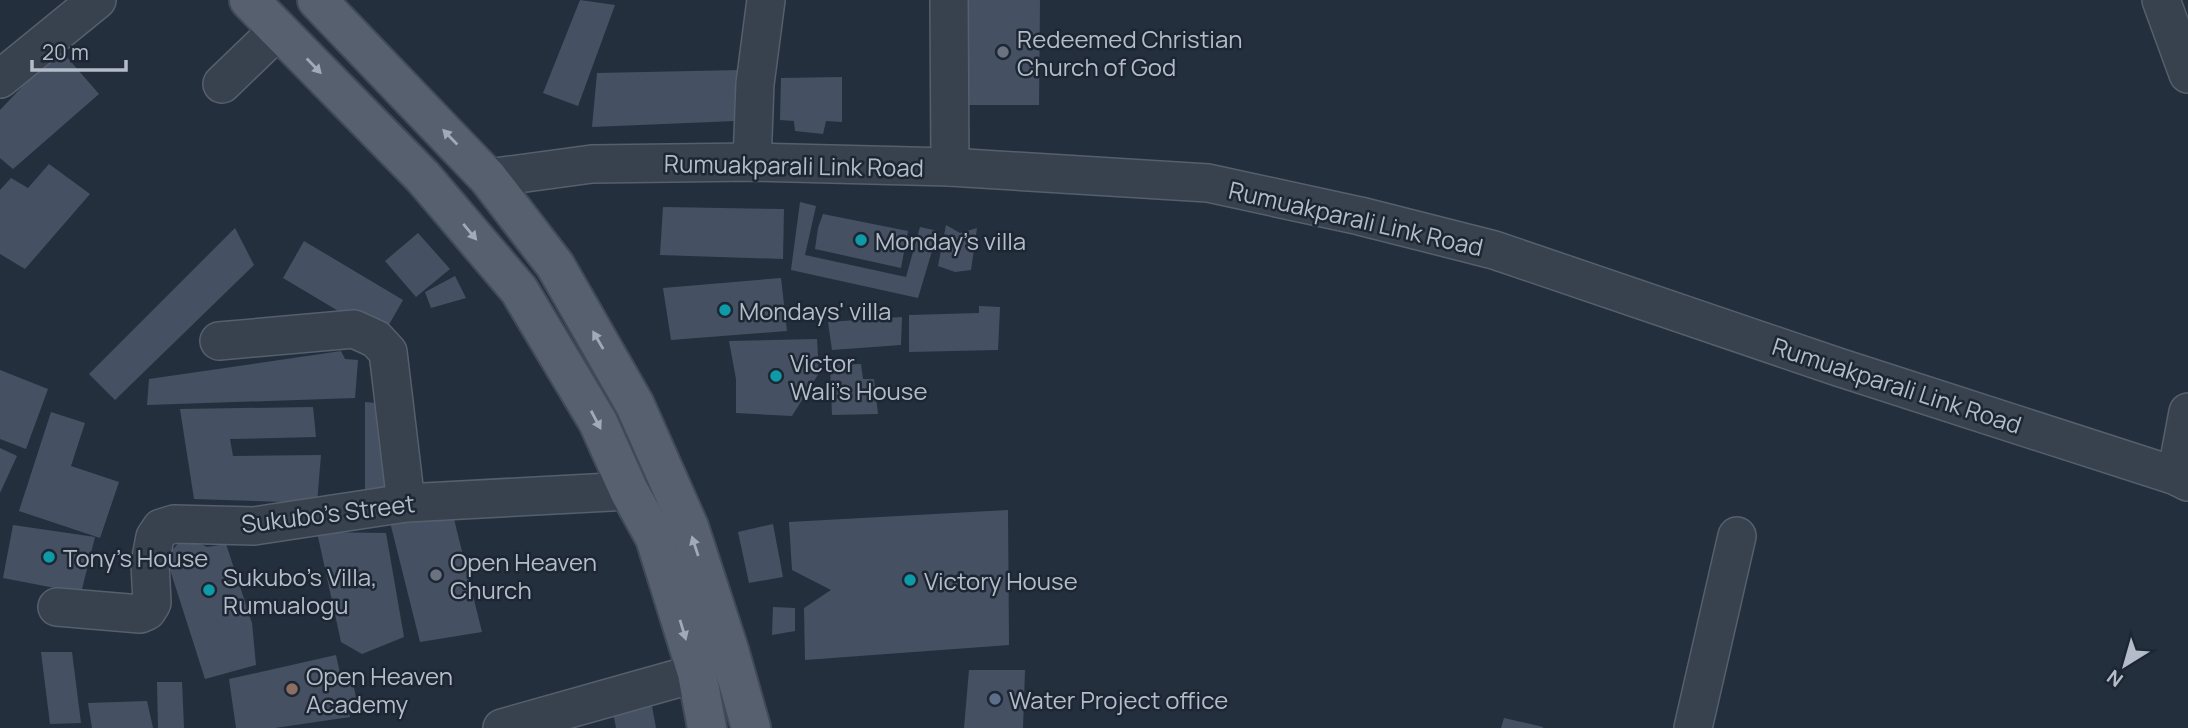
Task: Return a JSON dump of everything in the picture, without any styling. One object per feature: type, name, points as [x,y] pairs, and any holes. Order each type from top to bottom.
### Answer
[{"type":"main road","points":[[250,0],[423,177],[519,290],[598,422],[629,491],[655,538],[696,673],[707,728]]},
{"type":"main road","points":[[317,0],[488,178],[555,265],[635,405],[689,527],[751,728]]},
{"type":"street","points":[[0,79],[97,0]]},
{"type":"street","points":[[752,162],[755,83],[766,0]]},
{"type":"street","points":[[949,0],[950,167]]},
{"type":"street","points":[[2161,0],[2188,74]]},
{"type":"street","points":[[222,84],[278,30]]},
{"type":"street","name":"Rumuakparali Link Road","points":[[488,178],[592,164],[752,162],[950,167],[1209,183],[1494,250],[1838,367],[2182,479]]},
{"type":"street","points":[[219,341],[355,329],[376,339],[388,352],[406,503]]},
{"type":"street","points":[[2182,479],[2188,412]]},
{"type":"street","name":"Sukubo's Street","points":[[57,607],[140,614],[146,611],[152,603],[150,563],[155,537],[161,528],[174,524],[254,526],[406,503],[629,491]]},
{"type":"street","points":[[1693,728],[1737,536]]},
{"type":"street","points":[[502,728],[696,673]]},
{"type":"building","points":[[580,0],[615,5],[578,106],[543,93]]},
{"type":"building","name":"Redeemed Christian Church of God","points":[[967,0],[1040,0],[1039,105],[967,105]]},
{"type":"building","points":[[59,48],[99,94],[13,169],[0,158],[0,110]]},
{"type":"building","points":[[741,70],[735,121],[592,127],[597,73]]},
{"type":"building","points":[[842,77],[842,122],[826,121],[823,134],[795,131],[794,121],[780,120],[781,78]]},
{"type":"building","points":[[49,164],[90,194],[25,269],[0,254],[0,190],[11,178],[28,188]]},
{"type":"building","name":"Mondays' villa","points":[[800,202],[816,206],[805,255],[906,277],[920,227],[938,231],[918,298],[791,270]]},
{"type":"building","name":"Mondays' villa","points":[[663,207],[784,209],[783,259],[660,255]]},
{"type":"building","name":"Monday's villa","points":[[823,214],[908,231],[901,268],[815,249]]},
{"type":"building","name":"Mondays' villa","points":[[946,225],[960,233],[977,228],[971,270],[955,272],[938,266]]},
{"type":"building","points":[[235,228],[254,265],[115,400],[89,374]]},
{"type":"building","points":[[418,233],[450,269],[416,297],[385,261]]},
{"type":"building","points":[[304,241],[403,300],[382,337],[283,278]]},
{"type":"building","points":[[455,276],[466,298],[431,308],[425,292]]},
{"type":"building","name":"Mondays' villa","points":[[781,278],[787,331],[671,340],[663,288]]},
{"type":"building","points":[[979,306],[1000,307],[998,350],[909,352],[909,315],[979,313]]},
{"type":"building","points":[[902,317],[901,345],[832,350],[828,322]]},
{"type":"building","name":"Victor Wali's House","points":[[817,339],[819,373],[792,416],[736,413],[736,379],[729,341]]},
{"type":"building","points":[[341,351],[345,359],[358,360],[355,398],[147,405],[149,379]]},
{"type":"building","points":[[861,364],[863,379],[874,379],[878,414],[832,415],[830,365]]},
{"type":"building","points":[[0,370],[48,389],[26,449],[0,439]]},
{"type":"building","points":[[365,402],[388,404],[388,493],[365,497]]},
{"type":"building","points":[[313,407],[316,437],[230,439],[233,456],[321,455],[317,503],[194,499],[180,409]]},
{"type":"building","points":[[51,412],[85,423],[71,466],[119,482],[100,538],[19,511]]},
{"type":"building","points":[[0,448],[17,456],[0,493]]},
{"type":"building","name":"Victory House","points":[[1008,510],[1009,645],[805,660],[804,608],[831,590],[792,570],[789,522]]},
{"type":"building","name":"Open Heaven Church","points":[[452,511],[482,632],[420,642],[389,518]]},
{"type":"building","points":[[773,524],[783,577],[749,583],[738,532]]},
{"type":"building","name":"Tony's House","points":[[13,525],[95,537],[81,593],[3,578]]},
{"type":"building","points":[[317,532],[386,533],[404,637],[362,654],[341,642]]},
{"type":"building","name":"Sukubo's Villa, Rumualogu","points":[[185,536],[207,547],[226,544],[252,623],[256,665],[205,679],[166,557]]},
{"type":"building","points":[[773,607],[795,608],[795,631],[772,635]]},
{"type":"building","points":[[41,652],[72,652],[81,723],[50,724]]},
{"type":"building","name":"Open Heaven Academy","points":[[336,655],[341,678],[352,677],[356,698],[346,702],[350,717],[275,728],[236,728],[229,679]]},
{"type":"building","name":"Water Project office","points":[[969,670],[1025,670],[1023,728],[964,728]]},
{"type":"building","points":[[157,682],[182,682],[184,728],[158,728]]},
{"type":"building","points":[[147,701],[153,728],[92,728],[88,703]]},
{"type":"building","points":[[652,706],[656,728],[616,728],[613,712]]},
{"type":"building","points":[[1504,718],[1543,727],[1543,728],[1501,728]]},
{"type":"place","name":"Redeemed Christian Church of God","points":[[1003,52]]},
{"type":"place","name":"Monday's villa","points":[[861,240]]},
{"type":"place","name":"Mondays' villa","points":[[725,310]]},
{"type":"place","name":"Victor Wali's House","points":[[776,376]]},
{"type":"place","name":"Tony's House","points":[[49,557]]},
{"type":"place","name":"Open Heaven Church","points":[[436,575]]},
{"type":"place","name":"Victory House","points":[[910,580]]},
{"type":"place","name":"Sukubo's Villa, Rumualogu","points":[[209,590]]},
{"type":"place","name":"Open Heaven Academy","points":[[292,689]]},
{"type":"place","name":"Water Project office","points":[[995,699]]}]
